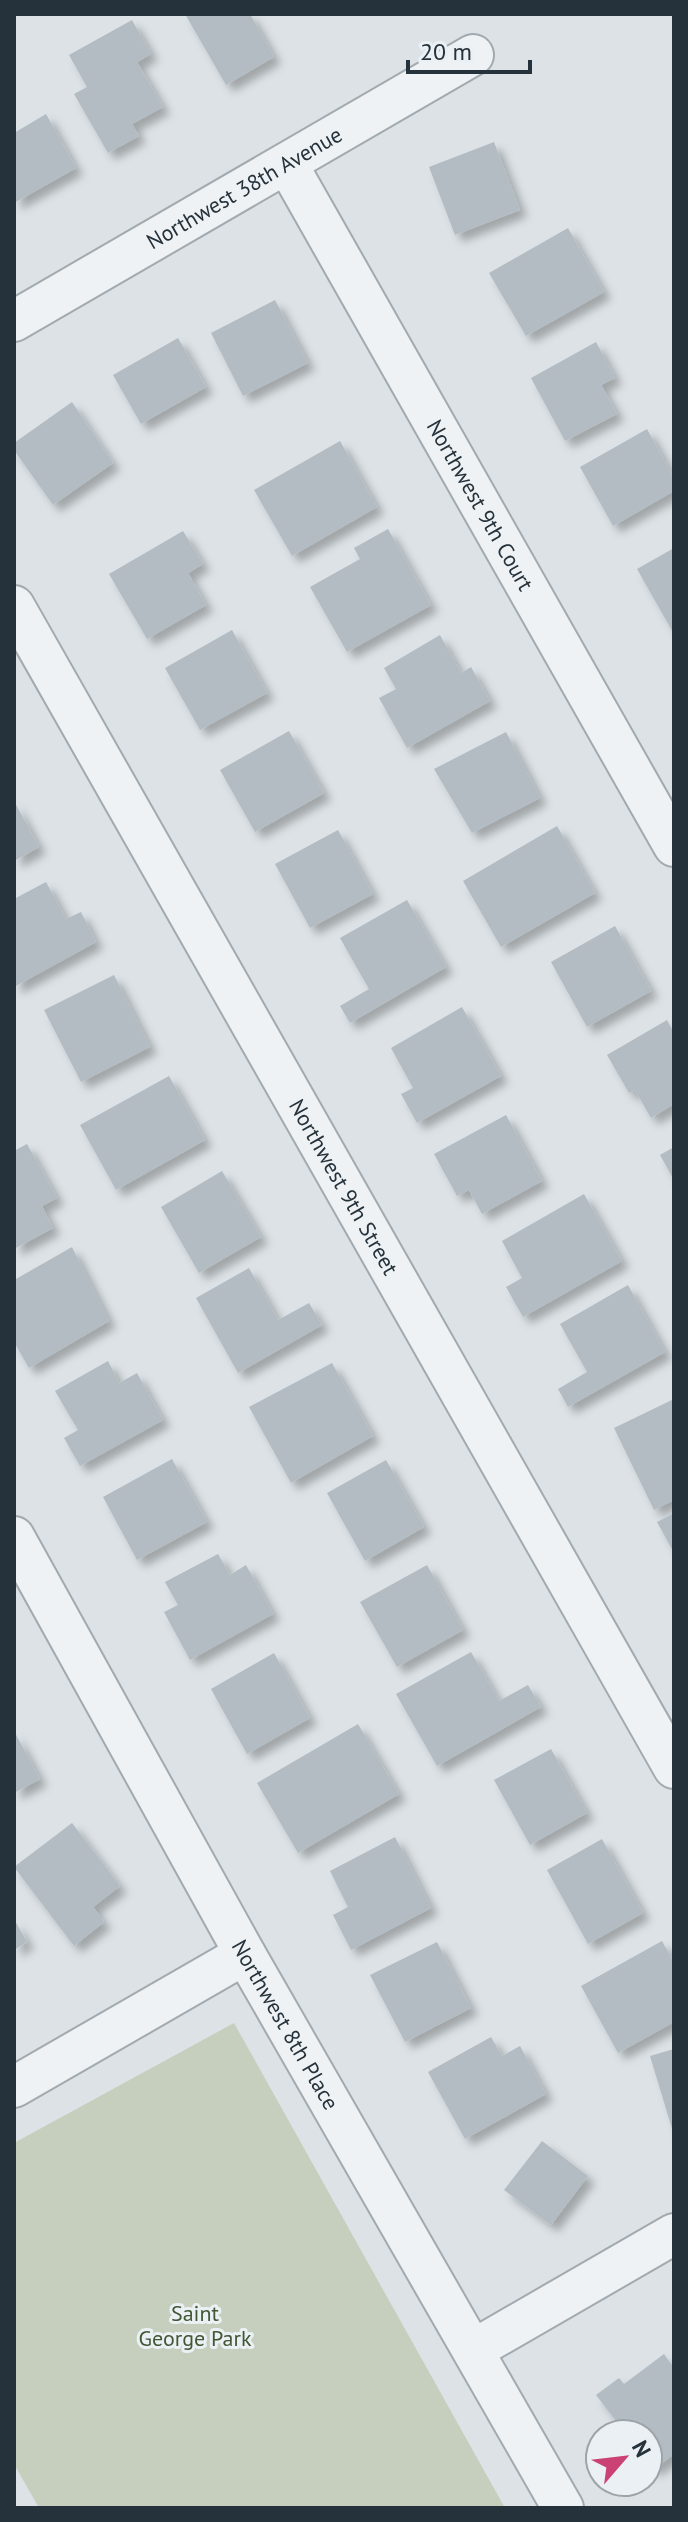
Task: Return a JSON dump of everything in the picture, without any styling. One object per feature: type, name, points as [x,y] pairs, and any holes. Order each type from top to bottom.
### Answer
[{"type":"street","name":"Northwest 38th Avenue","points":[[14,321],[473,55]]},
{"type":"street","name":"Northwest 9th Court","points":[[287,164],[674,846]]},
{"type":"street","name":"Northwest 9th Street","points":[[14,606],[674,1768]]},
{"type":"street","name":"Northwest 8th Place","points":[[14,1537],[245,1954],[563,2508]]},
{"type":"street","points":[[14,2087],[245,1954]]},
{"type":"street","points":[[473,2350],[674,2234]]},
{"type":"green space","name":"Saint George Park","points":[[234,2023],[505,2508],[39,2508],[14,2464],[14,2143]]},
{"type":"building","points":[[185,14],[250,14],[274,57],[226,85]]},
{"type":"building","points":[[132,20],[151,54],[137,62],[163,107],[132,124],[139,136],[108,153],[74,94],[87,87],[69,55]]},
{"type":"building","points":[[46,114],[76,168],[14,203],[14,133]]},
{"type":"building","points":[[494,142],[520,210],[455,235],[429,167]]},
{"type":"building","points":[[568,228],[604,292],[526,336],[489,273]]},
{"type":"building","points":[[275,300],[308,363],[243,396],[211,333]]},
{"type":"building","points":[[178,338],[206,387],[141,424],[113,375]]},
{"type":"building","points":[[596,342],[615,378],[601,385],[617,414],[565,441],[531,378]]},
{"type":"building","points":[[72,402],[113,463],[53,505],[14,450],[14,443]]},
{"type":"building","points":[[647,429],[674,478],[674,491],[613,526],[580,467]]},
{"type":"building","points":[[340,441],[377,507],[292,556],[254,490]]},
{"type":"building","points":[[388,529],[431,605],[347,652],[310,587],[360,559],[354,548]]},
{"type":"building","points":[[183,531],[203,564],[188,573],[206,605],[147,639],[109,574]]},
{"type":"building","points":[[674,548],[674,634],[637,569]]},
{"type":"building","points":[[232,630],[267,693],[200,730],[165,668]]},
{"type":"building","points":[[440,635],[461,673],[471,667],[490,701],[407,748],[379,698],[396,689],[384,668]]},
{"type":"building","points":[[289,731],[324,793],[255,832],[220,770]]},
{"type":"building","points":[[506,732],[540,798],[472,833],[434,769]]},
{"type":"building","points":[[14,801],[39,847],[14,861]]},
{"type":"building","points":[[557,826],[595,893],[501,947],[463,881]]},
{"type":"building","points":[[338,830],[373,894],[310,928],[275,864]]},
{"type":"building","points":[[46,882],[66,919],[81,912],[96,942],[14,987],[14,899]]},
{"type":"building","points":[[407,900],[446,967],[350,1023],[340,1006],[369,989],[340,938]]},
{"type":"building","points":[[615,926],[651,991],[587,1027],[551,962]]},
{"type":"building","points":[[114,975],[150,1047],[81,1082],[44,1010]]},
{"type":"building","points":[[462,1007],[501,1076],[417,1123],[401,1094],[413,1088],[391,1048]]},
{"type":"building","points":[[667,1020],[674,1033],[674,1104],[651,1118],[635,1090],[629,1093],[607,1055]]},
{"type":"building","points":[[169,1076],[205,1140],[116,1190],[80,1125]]},
{"type":"building","points":[[506,1115],[542,1181],[482,1214],[469,1190],[457,1196],[434,1154]]},
{"type":"building","points":[[27,1144],[57,1198],[42,1206],[53,1228],[14,1249],[14,1151]]},
{"type":"building","points":[[674,1147],[674,1180],[660,1155]]},
{"type":"building","points":[[222,1171],[261,1237],[199,1273],[161,1207]]},
{"type":"building","points":[[584,1194],[622,1261],[523,1317],[506,1287],[522,1278],[502,1241]]},
{"type":"building","points":[[72,1247],[109,1321],[29,1368],[14,1342],[14,1276],[16,1279]]},
{"type":"building","points":[[249,1268],[278,1320],[309,1303],[322,1325],[238,1373],[196,1298]]},
{"type":"building","points":[[628,1285],[665,1352],[568,1407],[558,1389],[587,1372],[560,1324]]},
{"type":"building","points":[[108,1361],[119,1383],[137,1373],[163,1420],[80,1466],[64,1438],[78,1430],[55,1391]]},
{"type":"building","points":[[332,1363],[373,1436],[291,1483],[249,1407]]},
{"type":"building","points":[[674,1399],[674,1500],[654,1510],[614,1428]]},
{"type":"building","points":[[172,1459],[207,1522],[137,1560],[103,1497]]},
{"type":"building","points":[[386,1460],[424,1527],[365,1561],[327,1493]]},
{"type":"building","points":[[674,1513],[674,1553],[657,1522]]},
{"type":"building","points":[[218,1554],[230,1575],[246,1565],[273,1614],[190,1660],[164,1612],[178,1605],[165,1582]]},
{"type":"building","points":[[427,1565],[463,1630],[397,1667],[360,1602]]},
{"type":"building","points":[[471,1652],[499,1701],[528,1685],[541,1707],[437,1766],[396,1694]]},
{"type":"building","points":[[274,1653],[310,1718],[247,1754],[211,1689]]},
{"type":"building","points":[[358,1724],[399,1794],[298,1853],[257,1783]]},
{"type":"building","points":[[14,1731],[40,1779],[14,1793]]},
{"type":"building","points":[[551,1749],[587,1813],[530,1845],[494,1780]]},
{"type":"building","points":[[72,1823],[120,1886],[93,1907],[104,1922],[74,1946],[14,1867]]},
{"type":"building","points":[[395,1837],[431,1908],[351,1950],[333,1915],[348,1907],[330,1871]]},
{"type":"building","points":[[602,1839],[643,1913],[588,1944],[547,1870]]},
{"type":"building","points":[[14,1919],[27,1942],[14,1950]]},
{"type":"building","points":[[662,1941],[674,1963],[674,2022],[618,2053],[581,1986]]},
{"type":"building","points":[[437,1942],[471,2008],[405,2042],[370,1975]]},
{"type":"building","points":[[491,2037],[502,2056],[520,2046],[546,2094],[465,2139],[428,2072]]},
{"type":"building","points":[[674,2049],[674,2132],[673,2132],[650,2056]]},
{"type":"building","points":[[542,2141],[588,2176],[551,2225],[504,2190]]},
{"type":"building","points":[[664,2354],[674,2368],[674,2454],[664,2462],[664,2418],[614,2418],[596,2395],[619,2378],[624,2384]]}]
